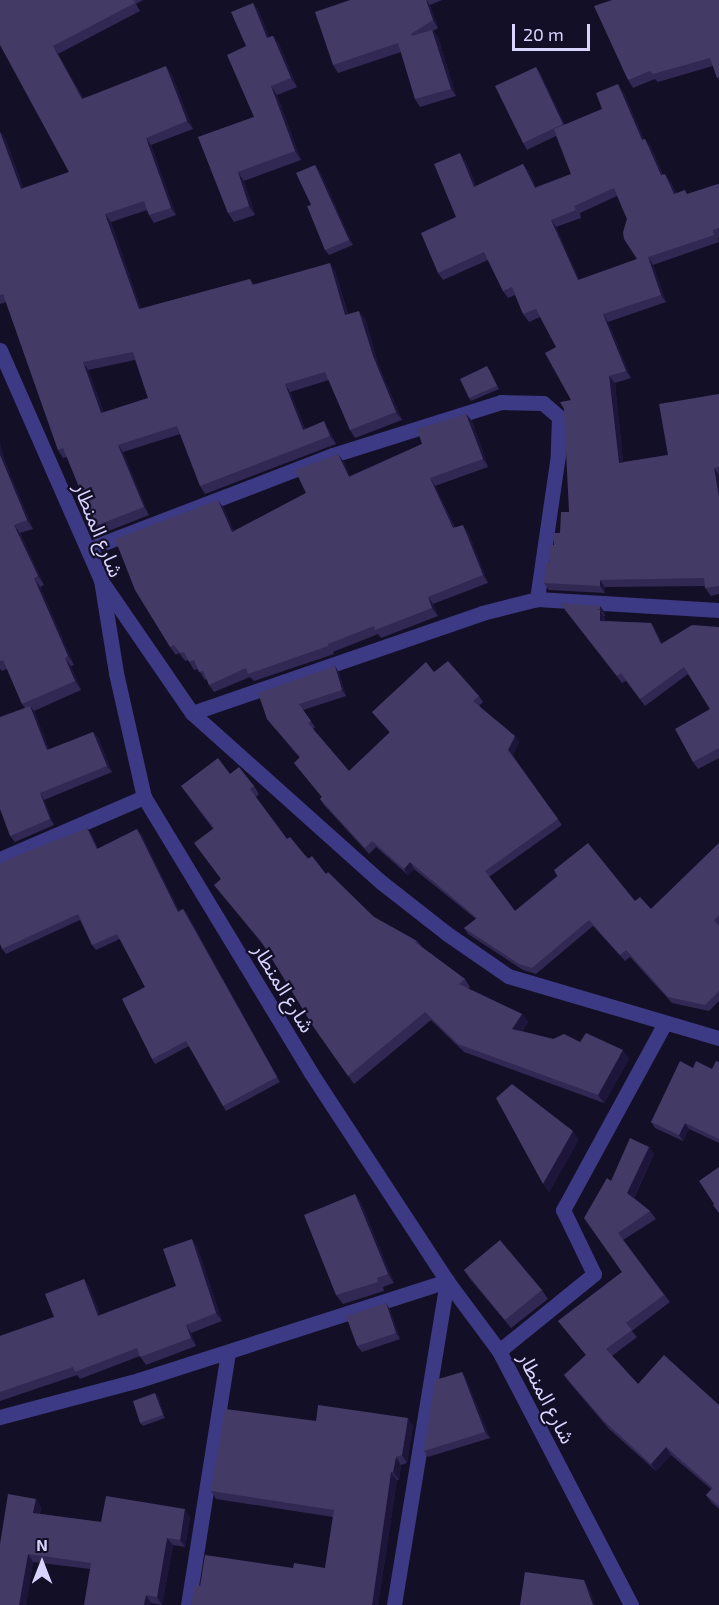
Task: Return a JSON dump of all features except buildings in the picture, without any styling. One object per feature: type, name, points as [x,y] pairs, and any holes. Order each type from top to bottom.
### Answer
[{"type":"street","name":"شارع المنطار","points":[[0,350],[5,377],[88,549],[100,580],[116,673],[144,797],[311,1073],[447,1281],[499,1351],[631,1605]]},
{"type":"street","points":[[88,549],[333,454],[501,402],[543,402],[559,417],[558,455],[537,599]]},
{"type":"street","points":[[100,580],[192,713],[381,882],[446,933],[508,976],[719,1038]]},
{"type":"street","points":[[192,713],[482,613],[537,599],[719,610]]},
{"type":"street","points":[[0,859],[144,797]]},
{"type":"street","points":[[499,1351],[594,1274],[563,1210],[665,1023]]},
{"type":"street","points":[[0,1418],[139,1380],[447,1281],[394,1605]]},
{"type":"street","points":[[188,1605],[228,1352]]}]
